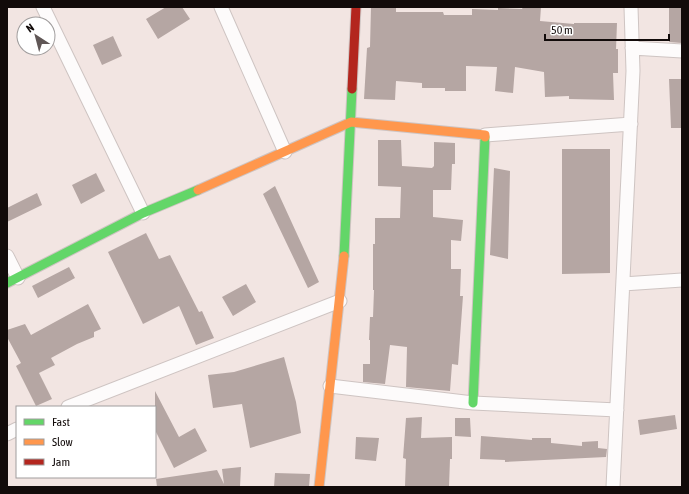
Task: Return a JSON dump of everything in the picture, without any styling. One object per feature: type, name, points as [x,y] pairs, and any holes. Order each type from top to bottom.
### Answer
[{"type":"street","points":[[42,7],[143,213]]},
{"type":"street","points":[[221,7],[285,152]]},
{"type":"street","points":[[319,487],[344,265],[356,7]]},
{"type":"street","points":[[613,487],[633,71],[631,7]]},
{"type":"street","points":[[632,48],[682,51]]},
{"type":"street","points":[[7,256],[13,280],[143,213],[351,122],[484,135],[631,124]]},
{"type":"street","points":[[473,403],[484,135]]},
{"type":"street","points":[[623,284],[682,280]]},
{"type":"street","points":[[71,406],[340,301]]},
{"type":"street","points":[[330,386],[473,403],[617,410]]},
{"type":"street","points":[[7,434],[16,430]]},
{"type":"building","points":[[166,7],[182,7],[190,19],[158,39],[146,19]]},
{"type":"building","points":[[371,7],[396,7],[396,12],[443,12],[444,15],[472,15],[472,9],[498,10],[498,8],[522,9],[523,7],[541,7],[540,21],[574,24],[617,23],[616,49],[618,49],[618,73],[613,73],[614,100],[569,99],[569,96],[545,97],[544,72],[515,67],[513,93],[495,91],[497,67],[466,66],[466,91],[445,91],[445,88],[422,88],[422,83],[396,81],[395,100],[364,99],[367,48],[370,47]]},
{"type":"building","points":[[669,7],[682,7],[682,43],[669,42]]},
{"type":"building","points":[[113,36],[122,56],[102,65],[93,45]]},
{"type":"building","points":[[669,79],[682,79],[682,128],[671,128]]},
{"type":"building","points":[[378,140],[401,140],[402,166],[432,168],[434,166],[434,142],[455,143],[455,164],[452,164],[451,190],[433,190],[433,217],[463,220],[461,241],[451,240],[451,269],[461,269],[460,296],[463,296],[458,365],[452,364],[450,391],[406,387],[407,347],[390,345],[385,384],[363,382],[363,364],[370,364],[369,340],[370,317],[373,317],[373,244],[375,244],[375,218],[400,218],[401,187],[378,186]]},
{"type":"building","points":[[562,149],[610,149],[610,273],[562,274]]},
{"type":"building","points":[[494,168],[510,171],[508,259],[490,255]]},
{"type":"building","points":[[96,173],[105,191],[81,204],[72,185]]},
{"type":"building","points":[[275,186],[319,282],[308,288],[263,194]]},
{"type":"building","points":[[37,193],[42,205],[7,222],[7,208]]},
{"type":"building","points":[[146,233],[159,259],[170,255],[199,312],[202,311],[214,338],[196,345],[179,306],[143,324],[108,252]]},
{"type":"building","points":[[69,267],[75,278],[38,298],[32,286]]},
{"type":"building","points":[[246,284],[256,302],[233,316],[222,297]]},
{"type":"building","points":[[88,304],[101,329],[94,332],[94,337],[51,358],[55,365],[39,373],[52,399],[36,406],[16,366],[21,363],[7,337],[7,330],[25,324],[31,335]]},
{"type":"building","points":[[284,357],[296,402],[301,433],[250,448],[242,404],[213,408],[208,375],[234,372]]},
{"type":"building","points":[[155,391],[179,437],[195,428],[207,451],[174,468],[156,432]]},
{"type":"building","points":[[675,415],[677,429],[640,435],[638,420]]},
{"type":"building","points":[[422,417],[421,438],[452,437],[452,459],[450,459],[449,487],[405,486],[406,459],[403,458],[406,418]]},
{"type":"building","points":[[455,418],[470,418],[471,437],[455,436]]},
{"type":"building","points":[[481,436],[532,440],[532,438],[551,438],[551,443],[582,446],[582,442],[598,441],[598,448],[607,449],[606,457],[505,462],[505,460],[480,459]]},
{"type":"building","points":[[356,437],[379,438],[376,461],[355,459]]},
{"type":"building","points":[[241,467],[240,487],[157,487],[156,479],[217,470],[224,484],[222,469]]},
{"type":"building","points":[[275,473],[310,474],[309,487],[274,487]]},
{"type":"traffic: fast","points":[[344,256],[352,89]]},
{"type":"traffic: fast","points":[[473,403],[485,137]]},
{"type":"traffic: fast","points":[[7,283],[143,213],[198,190]]},
{"type":"traffic: slow","points":[[198,190],[351,122],[485,135],[485,137]]},
{"type":"traffic: slow","points":[[319,487],[344,256]]},
{"type":"traffic: jam","points":[[352,89],[356,7]]}]
